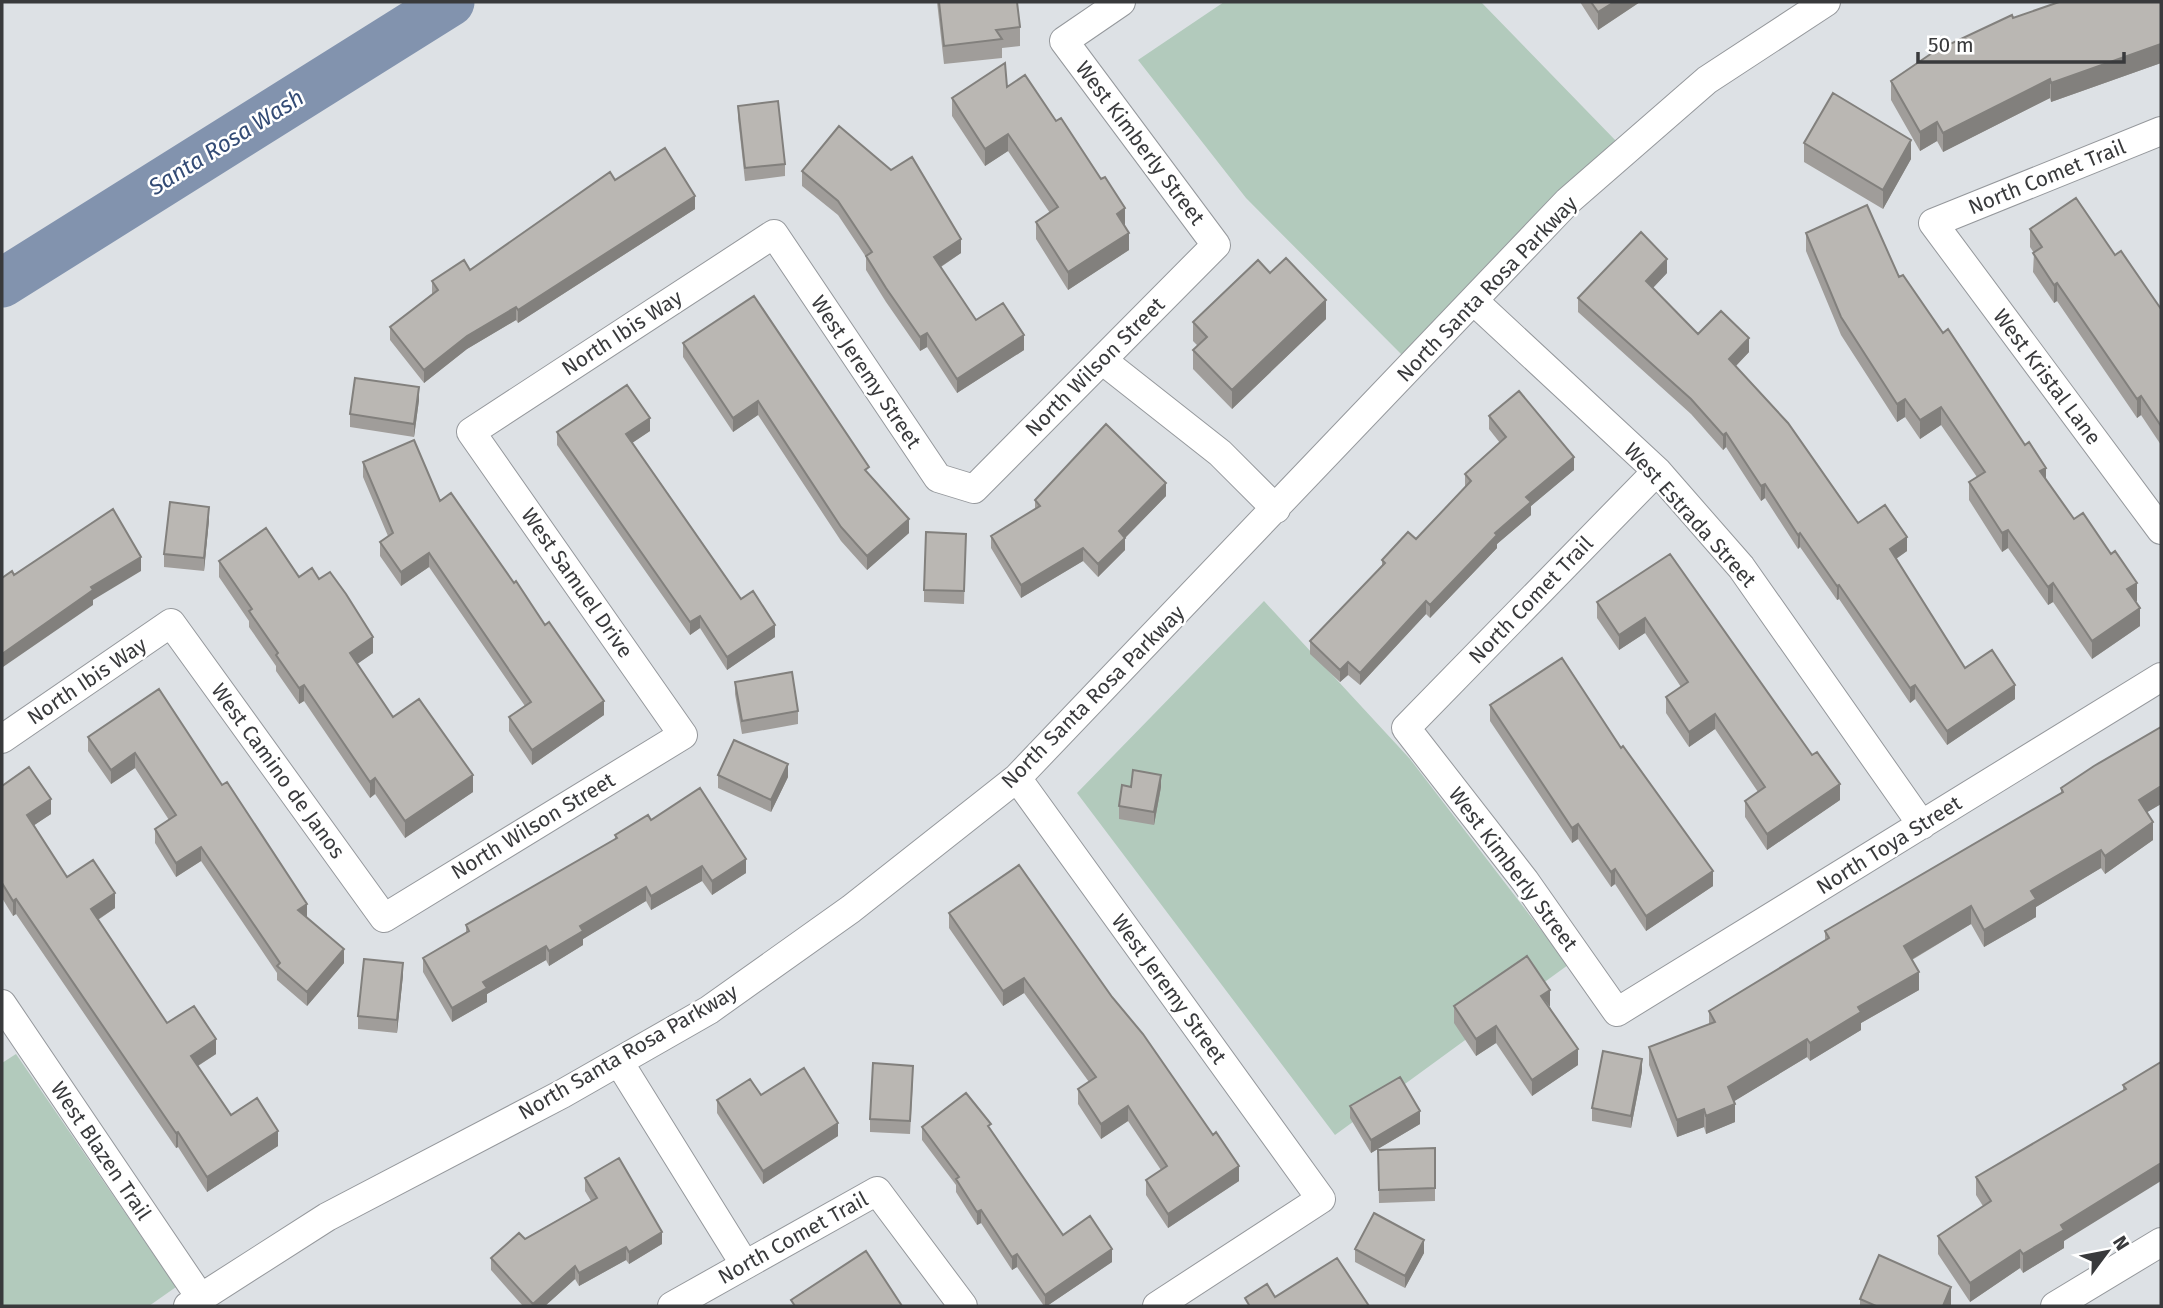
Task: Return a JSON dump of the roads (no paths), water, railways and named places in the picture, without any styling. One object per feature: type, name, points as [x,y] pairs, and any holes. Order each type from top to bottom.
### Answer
[{"type":"street","name":"West Kimberly Street","points":[[1121,2],[1064,41],[1216,245]]},
{"type":"street","name":"North Santa Rosa Parkway","points":[[194,1302],[327,1217],[619,1062],[709,1010],[851,909],[1017,778],[1475,302],[1568,201],[1707,80],[1826,2]]},
{"type":"street","name":"North Comet Trail","points":[[1933,223],[2161,131]]},
{"type":"street","name":"West Kristal Lane","points":[[1933,223],[2161,530]]},
{"type":"street","name":"North Ibis Way","points":[[471,432],[774,234]]},
{"type":"street","name":"West Jeremy Street","points":[[774,234],[938,478],[974,489]]},
{"type":"street","name":"North Wilson Street","points":[[974,489],[1216,245]]},
{"type":"street","name":"West Estrada Street","points":[[1475,302],[1657,471],[1741,567],[1922,825]]},
{"type":"street","points":[[1102,359],[1220,453],[1276,509]]},
{"type":"street","name":"West Samuel Drive","points":[[471,432],[683,735]]},
{"type":"street","name":"North Comet Trail","points":[[1406,729],[1657,471]]},
{"type":"street","name":"North Ibis Way","points":[[2,739],[172,623]]},
{"type":"street","name":"West Camino de Janos","points":[[172,623],[384,918]]},
{"type":"street","name":"North Toya Street","points":[[1617,1012],[2161,677]]},
{"type":"street","name":"West Kimberly Street","points":[[1406,729],[1525,881],[1617,1012]]},
{"type":"street","name":"North Wilson Street","points":[[384,918],[683,735]]},
{"type":"street","name":"West Jeremy Street","points":[[1017,778],[1321,1199],[1157,1306]]},
{"type":"street","name":"West Blazen Trail","points":[[2,1004],[194,1302]]},
{"type":"street","points":[[619,1062],[745,1265]]},
{"type":"street","name":"North Comet Trail","points":[[672,1306],[877,1191],[963,1306]]},
{"type":"street","points":[[2055,1306],[2161,1242]]},
{"type":"waterway","name":"Santa Rosa Wash","points":[[2,283],[450,2]]}]
